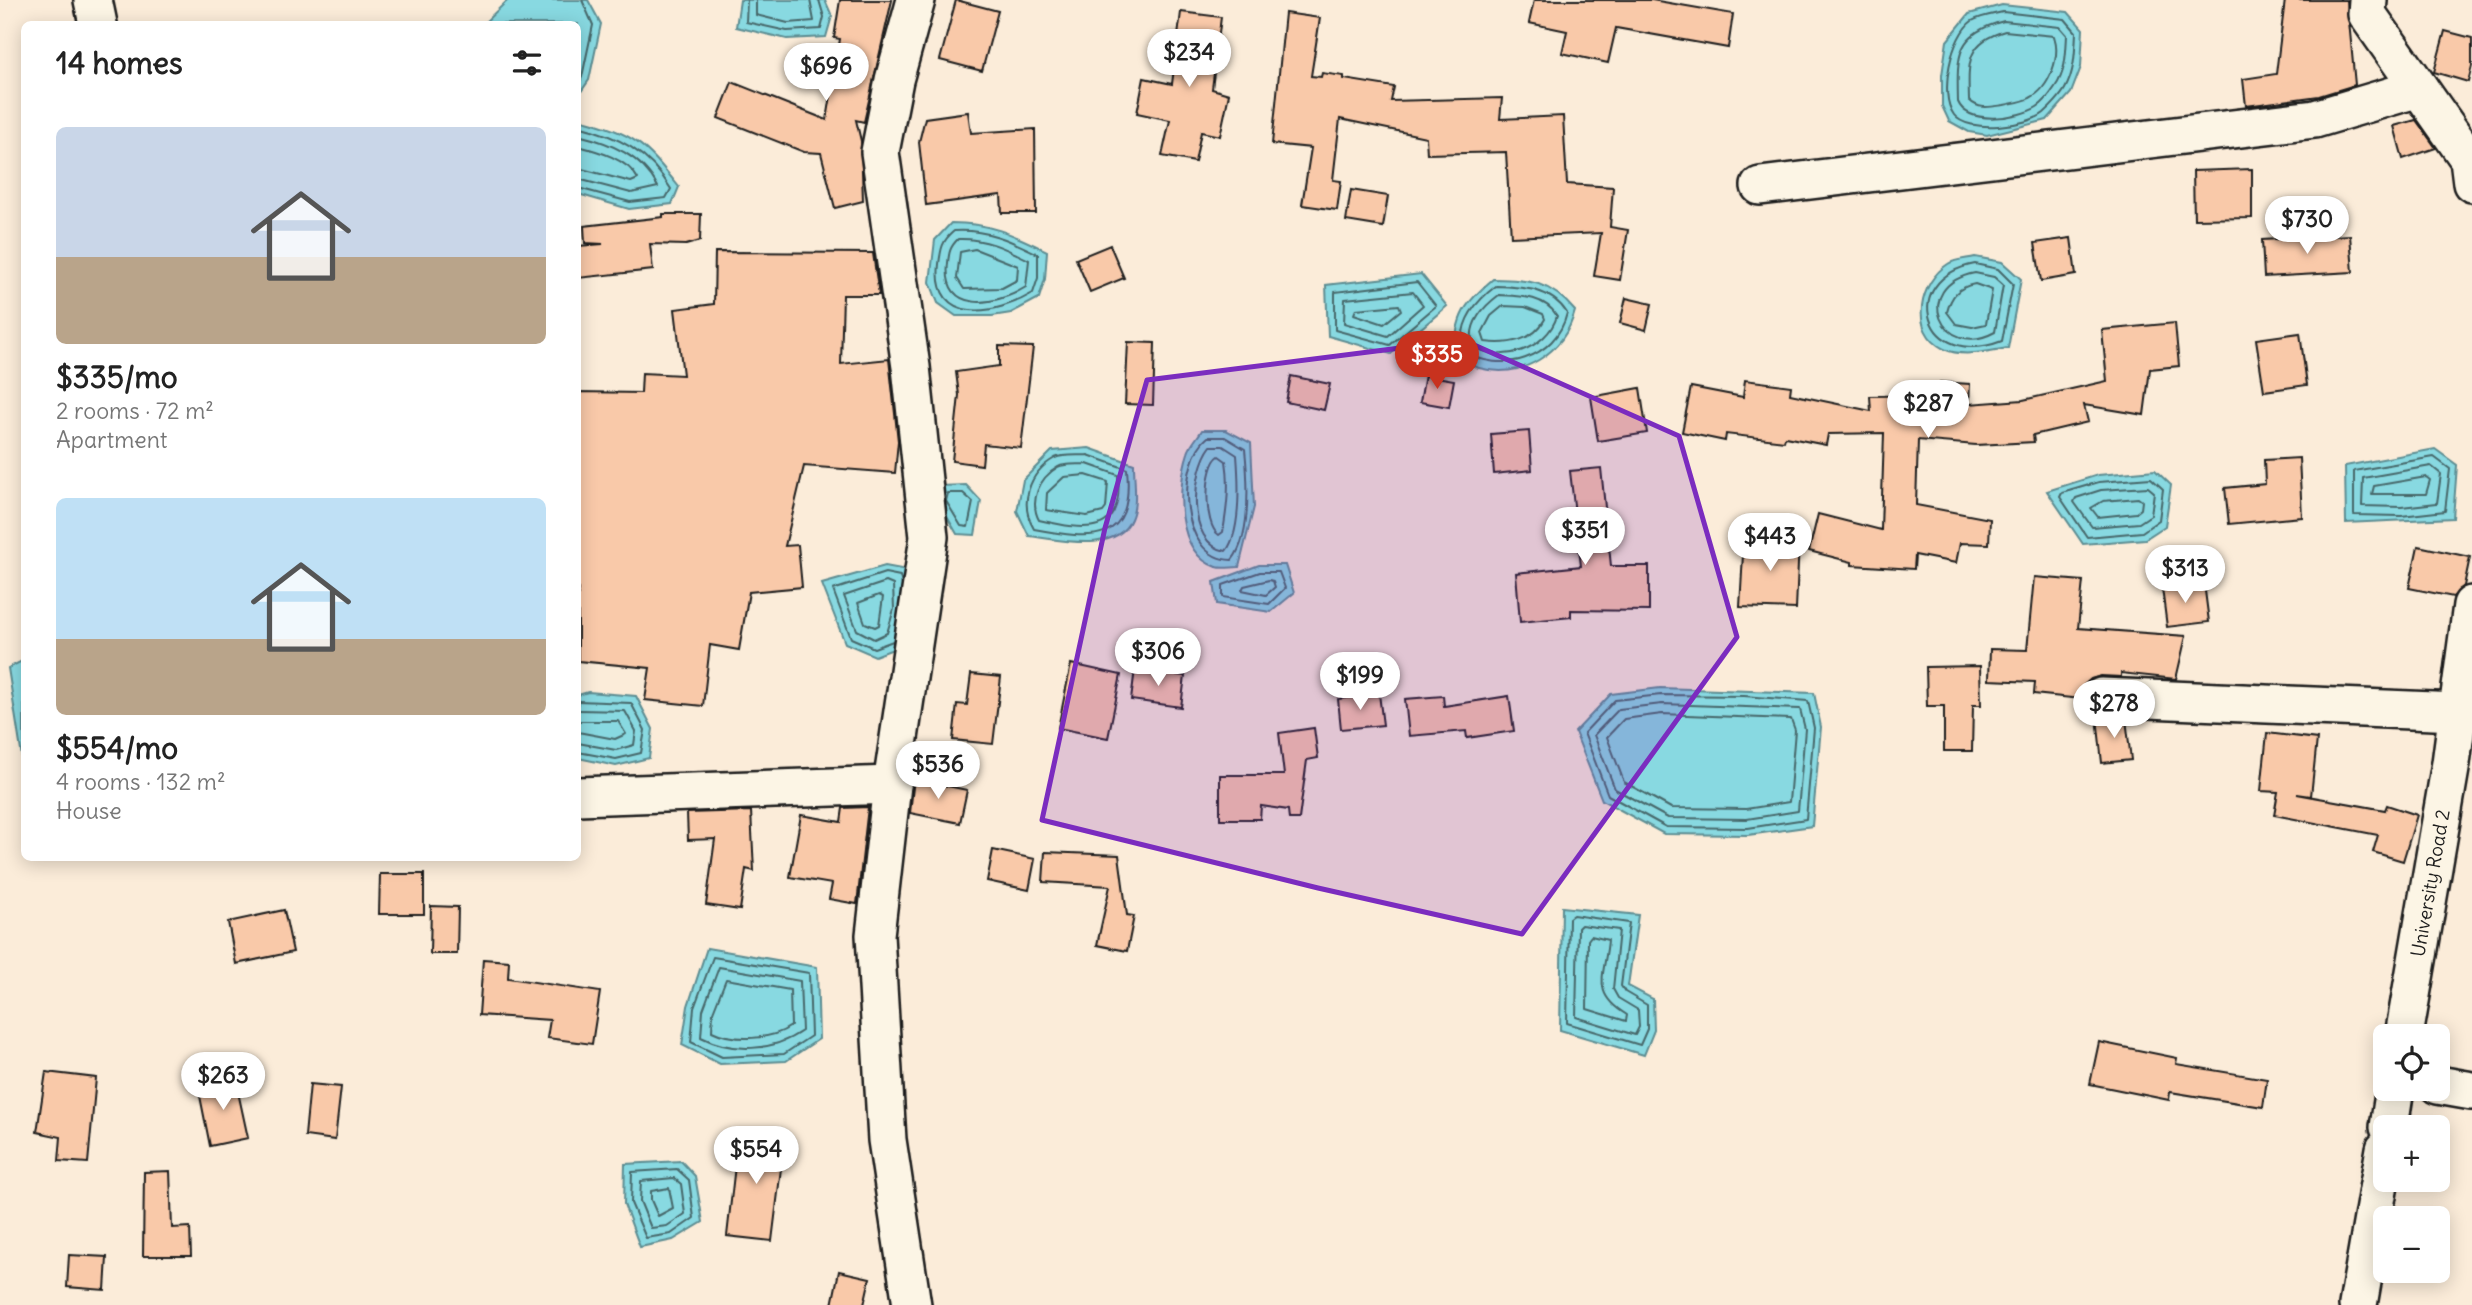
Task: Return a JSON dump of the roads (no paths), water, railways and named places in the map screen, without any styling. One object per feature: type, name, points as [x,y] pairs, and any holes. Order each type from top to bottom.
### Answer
[{"type":"street","points":[[93,0],[97,21]]},
{"type":"street","points":[[912,1305],[887,1140],[875,935],[892,785],[929,537],[911,367],[880,152],[894,79],[916,0]]},
{"type":"street","points":[[2368,0],[2367,14],[2469,159],[2472,183]]},
{"type":"street","points":[[1760,186],[2315,119],[2419,88]]},
{"type":"street","name":"University Road 2","points":[[2406,1024],[2458,712],[2472,605]]},
{"type":"street","points":[[2101,697],[2458,712]]},
{"type":"street","points":[[581,796],[892,785]]},
{"type":"street","points":[[2450,1087],[2472,1091]]},
{"type":"street","points":[[2358,1305],[2378,1192]]},
{"type":"water","points":[[508,0],[588,0],[601,24],[589,80],[581,92],[581,21],[486,21]]},
{"type":"water","points":[[740,0],[825,0],[832,16],[826,37],[787,39],[736,27]]},
{"type":"water","points":[[2002,5],[2068,12],[2083,29],[2081,67],[2071,93],[2047,120],[1987,135],[1969,132],[1949,121],[1942,106],[1942,75],[1947,41],[1969,14]]},
{"type":"water","points":[[581,120],[613,129],[637,142],[657,160],[679,187],[672,204],[629,209],[581,195]]},
{"type":"water","points":[[951,223],[978,225],[1001,231],[1047,251],[1045,279],[1039,298],[1011,313],[992,316],[956,316],[938,303],[930,282],[935,240]]},
{"type":"water","points":[[1975,257],[2002,262],[2021,279],[2008,348],[1976,353],[1951,352],[1933,341],[1926,331],[1922,319],[1925,294],[1930,282],[1948,264]]},
{"type":"water","points":[[1421,274],[1447,306],[1391,354],[1328,336],[1326,285]]},
{"type":"water","points":[[1493,279],[1539,284],[1557,293],[1575,311],[1561,339],[1539,360],[1511,370],[1495,371],[1479,368],[1455,354],[1457,330],[1464,311]]},
{"type":"water","points":[[1202,430],[1226,430],[1251,443],[1254,507],[1239,567],[1218,568],[1203,559],[1193,548],[1186,533],[1181,500],[1184,467],[1189,450]]},
{"type":"water","points":[[1089,448],[1134,464],[1134,506],[1131,519],[1124,530],[1100,541],[1085,542],[1029,536],[1017,511],[1023,480],[1052,451]]},
{"type":"water","points":[[2435,449],[2457,465],[2453,518],[2346,523],[2345,466]]},
{"type":"water","points":[[2155,470],[2171,485],[2165,526],[2145,539],[2083,544],[2047,491],[2098,475]]},
{"type":"water","points":[[966,485],[981,501],[975,535],[957,534],[938,501],[940,486]]},
{"type":"water","points":[[1259,565],[1285,565],[1294,593],[1271,612],[1217,604],[1214,582]]},
{"type":"water","points":[[885,566],[907,570],[901,646],[875,656],[845,643],[822,584]]},
{"type":"water","points":[[21,662],[21,751],[8,668]]},
{"type":"water","points":[[1660,688],[1814,693],[1821,727],[1812,826],[1748,835],[1664,834],[1602,800],[1575,732],[1611,694]]},
{"type":"water","points":[[588,692],[636,696],[653,729],[649,758],[616,766],[581,759],[581,694]]},
{"type":"water","points":[[1562,907],[1638,915],[1628,986],[1653,999],[1654,1030],[1644,1055],[1560,1030]]},
{"type":"water","points":[[707,948],[817,967],[819,1039],[786,1061],[720,1064],[682,1045],[688,1006]]},
{"type":"water","points":[[681,1161],[695,1176],[703,1222],[673,1240],[640,1247],[624,1204],[625,1164]]}]
